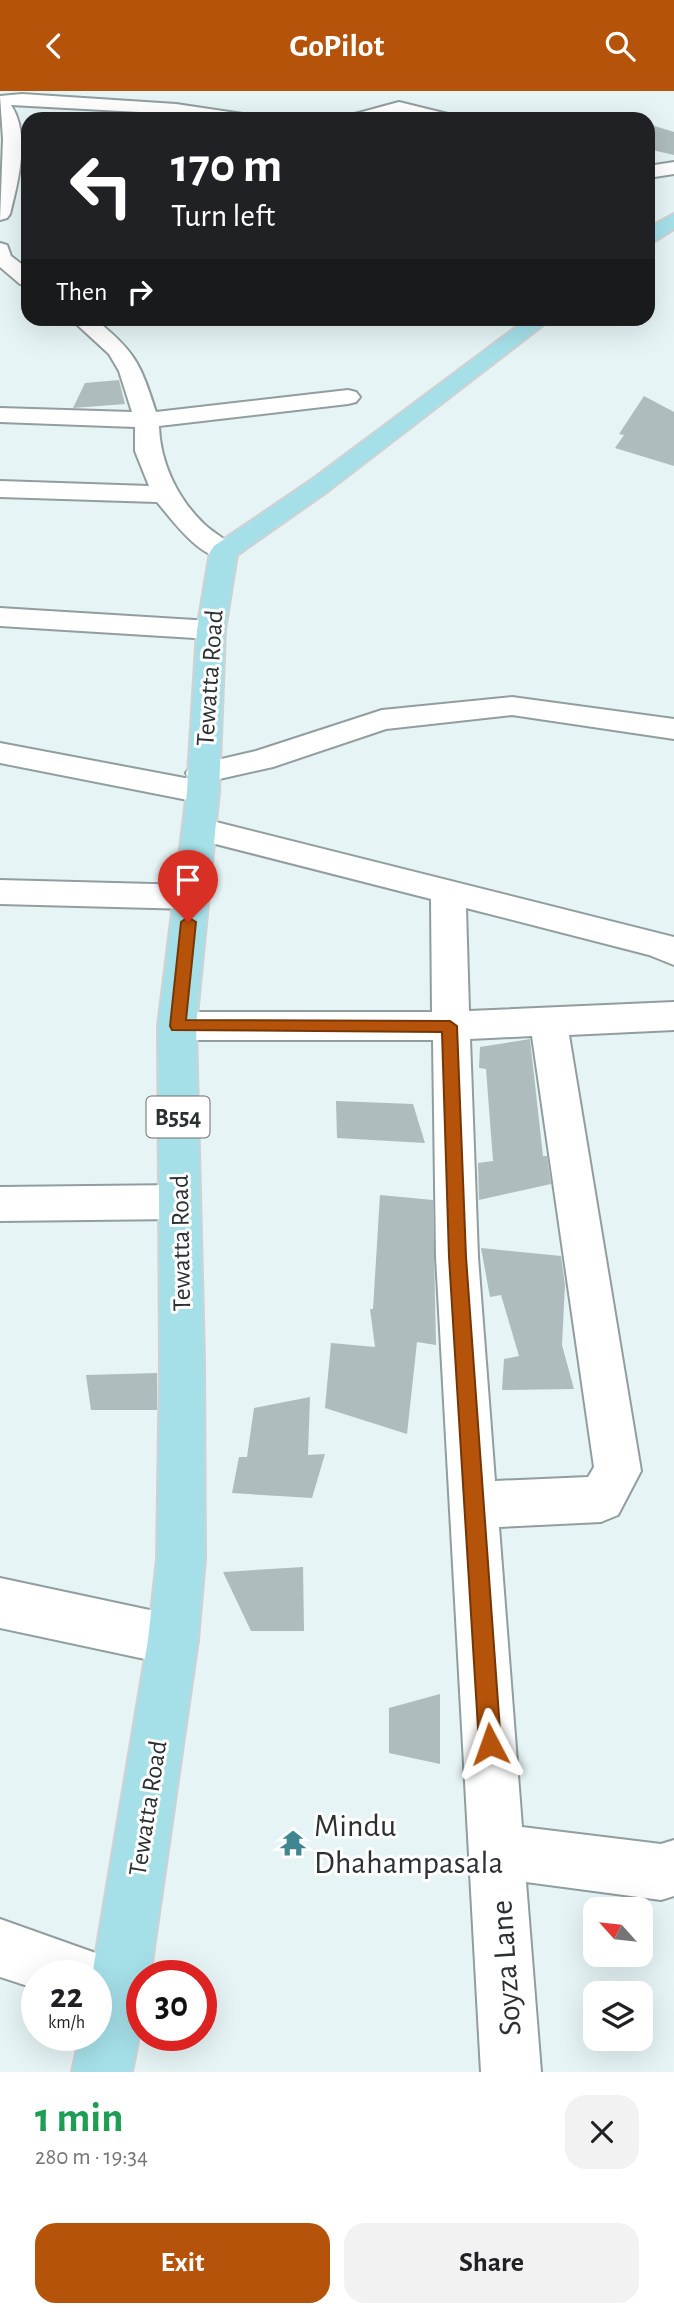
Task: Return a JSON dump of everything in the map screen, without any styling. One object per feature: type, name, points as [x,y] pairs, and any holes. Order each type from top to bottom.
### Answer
[{"type":"main road","points":[[655,232],[674,220]]},
{"type":"main road","points":[[224,552],[384,439],[531,326]]},
{"type":"main road","name":"Tewatta Road","points":[[104,1960],[173,1640],[181,1559],[182,1359],[177,1026],[201,798],[211,630],[224,552]]},
{"type":"main road","name":"Tewatta Road","points":[[102,2051],[102,2072]]},
{"type":"street","points":[[0,101],[22,99],[187,112]]},
{"type":"street","points":[[0,101],[7,109],[5,175],[0,214]]},
{"type":"street","points":[[382,112],[399,107],[419,112]]},
{"type":"street","points":[[655,171],[674,168]]},
{"type":"street","points":[[0,249],[1,258],[21,274]]},
{"type":"street","points":[[90,326],[118,350],[131,370],[147,420],[147,451],[160,477],[164,494],[194,529],[224,552]]},
{"type":"street","points":[[0,415],[147,420],[348,397]]},
{"type":"street","points":[[0,489],[164,494]]},
{"type":"street","points":[[0,617],[211,630]]},
{"type":"street","points":[[201,798],[262,759],[382,720],[512,706],[674,729]]},
{"type":"street","points":[[0,753],[201,798],[448,892],[660,945],[674,952]]},
{"type":"street","points":[[0,892],[191,897]]},
{"type":"street","name":"Soyza Lane","points":[[448,892],[452,964],[450,1026],[457,1257],[512,2072]]},
{"type":"street","points":[[177,1026],[450,1026],[674,1016]]},
{"type":"street","points":[[474,1505],[601,1499],[618,1471],[548,1021]]},
{"type":"street","points":[[0,1204],[179,1202]]},
{"type":"street","points":[[0,1604],[173,1640]]},
{"type":"street","points":[[497,1851],[661,1872],[674,1868]]},
{"type":"street","points":[[0,1948],[36,1960]]},
{"type":"building","points":[[655,126],[674,132],[674,155],[655,151]]},
{"type":"building","points":[[119,380],[125,404],[73,408],[85,383]]},
{"type":"building","points":[[644,396],[674,412],[674,466],[615,448],[624,435],[619,434]]},
{"type":"building","points":[[530,1039],[543,1156],[547,1156],[551,1184],[479,1200],[478,1163],[493,1161],[486,1069],[479,1068],[480,1047]]},
{"type":"building","points":[[336,1101],[413,1104],[425,1143],[337,1138]]},
{"type":"building","points":[[380,1195],[433,1200],[436,1345],[417,1342],[407,1434],[325,1408],[331,1343],[375,1347],[370,1309],[373,1309]]},
{"type":"building","points":[[481,1248],[561,1256],[565,1285],[562,1345],[574,1389],[502,1390],[504,1359],[519,1356],[501,1295],[490,1297]]},
{"type":"building","points":[[157,1373],[157,1410],[91,1410],[86,1375]]},
{"type":"building","points":[[310,1397],[308,1455],[325,1454],[312,1498],[232,1493],[239,1457],[247,1457],[254,1408]]},
{"type":"building","points":[[303,1567],[304,1631],[251,1631],[223,1572]]},
{"type":"building","points":[[440,1694],[440,1764],[389,1753],[389,1708]]},
{"type":"place","name":"Mindu Dhahampasala","points":[[293,1843]]},
{"type":"route","points":[[188,922],[177,1026],[450,1026],[457,1257],[490,1744]]}]
